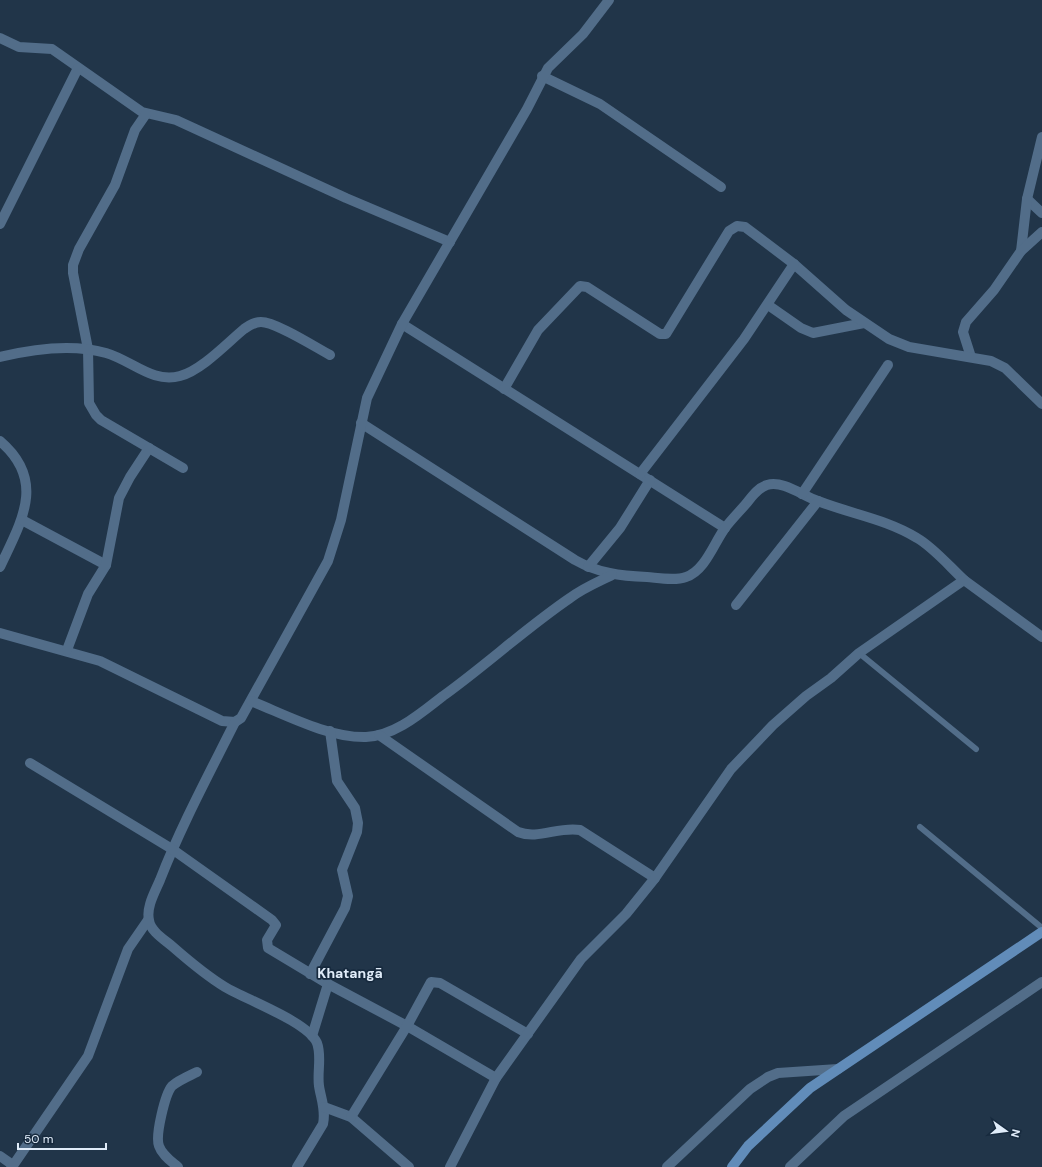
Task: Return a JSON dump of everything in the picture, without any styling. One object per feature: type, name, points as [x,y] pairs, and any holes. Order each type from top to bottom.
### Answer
[{"type":"main road","points":[[732,1167],[748,1146],[810,1088],[1042,932]]},
{"type":"street","points":[[0,1156],[10,1163],[12,1167],[88,1056],[128,949],[148,920],[151,902],[172,849],[235,722],[241,718],[252,701],[328,561],[335,544],[367,398],[402,324],[527,109],[542,76],[553,61],[592,23],[609,0]]},
{"type":"street","points":[[0,38],[19,47],[52,49],[132,106],[146,114],[176,120],[346,198],[450,242]]},
{"type":"street","points":[[0,224],[78,68]]},
{"type":"street","points":[[542,76],[600,104],[721,187]]},
{"type":"street","points":[[146,114],[136,130],[115,185],[79,249],[73,265],[73,273],[88,349],[88,394],[92,410],[101,420],[183,468]]},
{"type":"street","points":[[1021,250],[1027,199],[1042,137]]},
{"type":"street","points":[[1027,199],[1042,214]]},
{"type":"street","points":[[504,389],[538,330],[580,286],[587,287],[663,335],[667,333],[733,227],[737,226],[745,227],[794,264],[846,310],[889,338],[909,347],[991,361],[1005,368],[1042,404]]},
{"type":"street","points":[[971,357],[963,336],[964,325],[994,290],[1021,250],[1042,232]]},
{"type":"street","points":[[640,474],[768,305],[794,264]]},
{"type":"street","points":[[768,305],[801,328],[813,333],[864,323]]},
{"type":"street","points":[[0,357],[53,349],[88,349],[116,357],[158,377],[174,378],[192,371],[244,329],[253,323],[260,322],[272,324],[330,355]]},
{"type":"street","points":[[402,324],[726,528]]},
{"type":"street","points":[[802,494],[888,365]]},
{"type":"street","points":[[361,423],[588,567],[612,575],[670,578],[686,577],[692,574],[705,560],[726,528],[760,488],[767,485],[781,486],[818,501],[880,520],[918,538],[964,580],[1042,637]]},
{"type":"street","points":[[0,441],[19,462],[25,474],[27,486],[27,498],[22,520],[0,567]]},
{"type":"street","points":[[67,650],[88,594],[106,565],[119,498],[130,477],[149,448]]},
{"type":"street","points":[[588,567],[620,528],[650,480]]},
{"type":"street","points":[[736,606],[818,501]]},
{"type":"street","points":[[22,520],[106,565]]},
{"type":"street","points":[[252,701],[330,731],[355,736],[379,735],[393,730],[414,718],[479,670],[568,599],[612,575]]},
{"type":"street","points":[[450,1167],[496,1078],[581,959],[626,914],[654,878],[731,768],[773,725],[859,653],[964,580]]},
{"type":"street","points":[[0,633],[67,650],[121,670],[202,712],[222,721],[235,722]]},
{"type":"street","points":[[310,974],[345,908],[348,896],[342,870],[357,832],[358,823],[355,808],[337,781],[330,731]]},
{"type":"street","points":[[379,735],[518,832],[532,835],[566,828],[580,830],[654,878]]},
{"type":"street","points":[[30,763],[172,849],[274,921],[276,928],[267,940],[268,948],[310,974],[407,1026],[496,1078]]},
{"type":"street","points":[[148,920],[150,926],[156,932],[190,961],[225,987],[307,1030],[317,1044],[318,1085],[324,1107],[323,1124],[297,1167]]},
{"type":"street","points":[[351,1117],[407,1026],[431,982],[436,981],[528,1034]]},
{"type":"street","points":[[790,1167],[844,1116],[1042,982]]},
{"type":"street","points":[[312,1036],[328,984]]},
{"type":"street","points":[[667,1167],[750,1089],[762,1080],[778,1074],[838,1069]]},
{"type":"street","points":[[178,1167],[162,1152],[159,1147],[158,1136],[168,1092],[174,1085],[196,1072]]},
{"type":"street","points":[[324,1107],[351,1117],[409,1167]]},
{"type":"lane","points":[[859,653],[976,748]]},
{"type":"lane","points":[[920,827],[1042,928]]},
{"type":"district","name":"Khatangā","points":[[350,973]]}]
